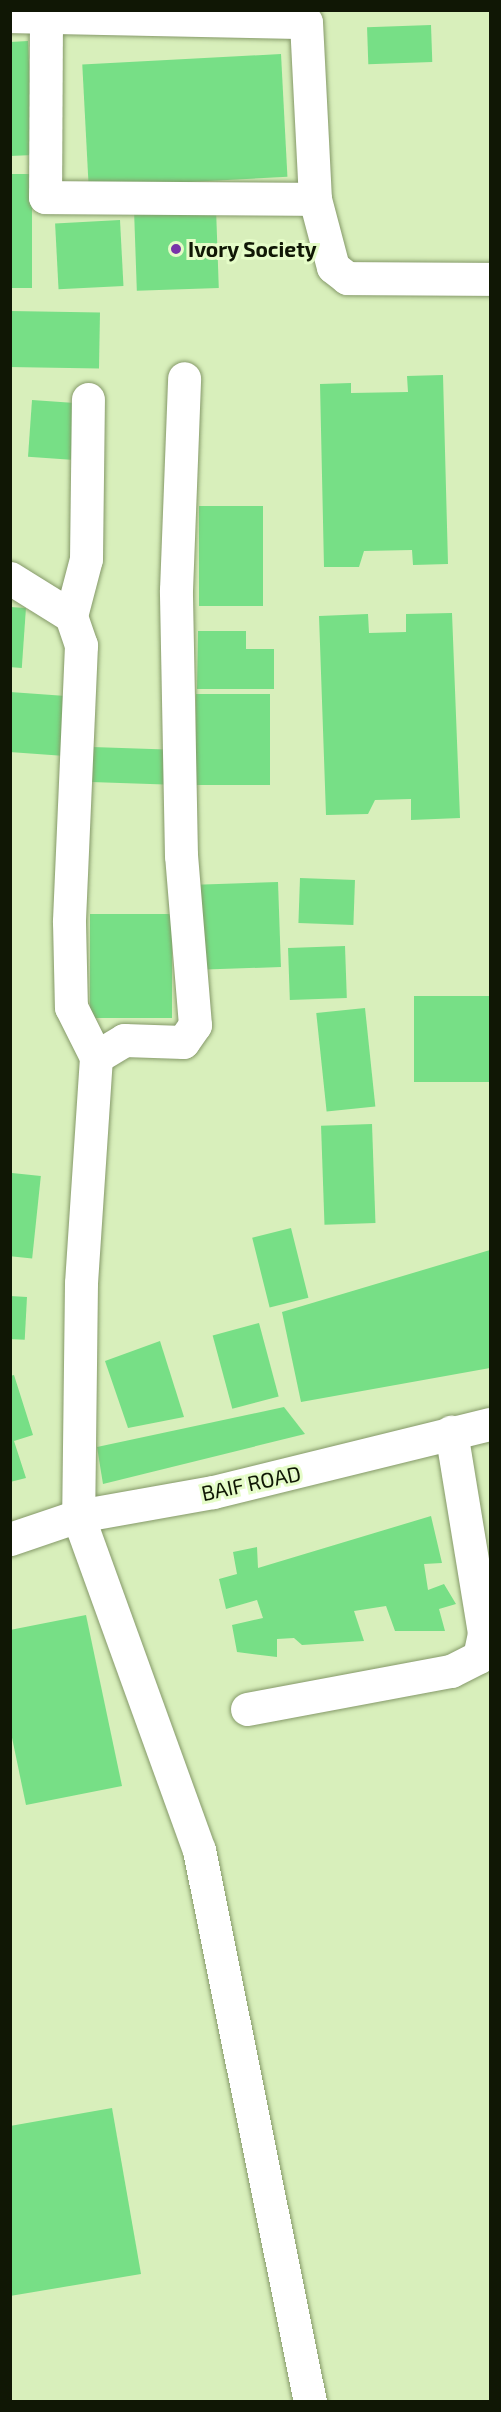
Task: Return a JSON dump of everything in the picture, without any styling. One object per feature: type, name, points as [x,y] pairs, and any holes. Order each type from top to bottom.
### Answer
[{"type":"street","points":[[10,16],[306,22],[315,199],[325,251],[333,267],[347,278],[490,279]]},
{"type":"street","points":[[46,17],[45,197],[315,199]]},
{"type":"street","points":[[96,1057],[124,1040],[183,1042],[195,1025],[181,856],[176,590],[184,378]]},
{"type":"street","points":[[88,399],[86,559],[71,616],[81,645],[69,922],[71,1007],[96,1057],[81,1283],[78,1516],[199,1850],[310,2402]]},
{"type":"street","points":[[10,578],[71,616]]},
{"type":"street","name":"BAIF ROAD","points":[[10,1539],[78,1516],[213,1492],[490,1424]]},
{"type":"street","points":[[247,1709],[451,1671],[479,1658],[484,1633],[451,1432]]},
{"type":"building","points":[[431,25],[432,62],[368,64],[367,27]]},
{"type":"building","points":[[28,41],[33,155],[10,156],[10,42]]},
{"type":"building","points":[[281,54],[287,177],[89,187],[82,64]]},
{"type":"building","points":[[10,174],[32,174],[32,288],[10,288]]},
{"type":"building","name":"Ivory Society","points":[[216,208],[219,288],[137,291],[134,211]]},
{"type":"building","points":[[120,220],[123,286],[59,289],[55,223]]},
{"type":"building","points":[[10,311],[100,313],[99,369],[10,367]]},
{"type":"building","points":[[443,375],[448,564],[413,565],[412,550],[364,551],[359,567],[324,567],[320,384],[351,383],[351,393],[408,392],[407,376]]},
{"type":"building","points":[[32,400],[75,403],[71,460],[28,457]]},
{"type":"building","points":[[199,506],[263,506],[263,606],[199,606]]},
{"type":"building","points":[[10,607],[26,608],[22,668],[10,667]]},
{"type":"building","points":[[452,613],[460,818],[411,820],[411,799],[375,800],[368,814],[326,815],[319,616],[368,614],[369,633],[406,632],[406,614]]},
{"type":"building","points":[[198,631],[246,631],[246,649],[274,649],[274,689],[197,689]]},
{"type":"building","points":[[10,692],[66,696],[62,756],[10,752]]},
{"type":"building","points":[[196,694],[270,694],[270,785],[196,785]]},
{"type":"building","points":[[92,747],[166,750],[165,785],[91,782]]},
{"type":"building","points":[[300,878],[355,880],[353,925],[298,923]]},
{"type":"building","points":[[278,882],[281,967],[199,970],[196,885]]},
{"type":"building","points":[[90,914],[172,914],[172,1018],[90,1018]]},
{"type":"building","points":[[345,946],[347,998],[290,1000],[288,948]]},
{"type":"building","points":[[414,996],[490,996],[490,1082],[414,1082]]},
{"type":"building","points":[[365,1008],[375,1106],[327,1112],[316,1013]]},
{"type":"building","points":[[372,1124],[375,1223],[324,1225],[321,1126]]},
{"type":"building","points":[[12,1173],[41,1176],[32,1259],[10,1256]]},
{"type":"building","points":[[291,1228],[308,1298],[270,1308],[252,1238]]},
{"type":"building","points":[[490,1250],[490,1368],[301,1402],[282,1312]]},
{"type":"building","points":[[10,1296],[27,1297],[25,1340],[10,1339]]},
{"type":"building","points":[[259,1323],[279,1396],[232,1409],[213,1335]]},
{"type":"building","points":[[160,1341],[184,1417],[128,1428],[105,1361]]},
{"type":"building","points":[[14,1375],[33,1435],[14,1441],[26,1478],[10,1482],[10,1376]]},
{"type":"building","points":[[284,1407],[305,1434],[103,1484],[97,1447]]},
{"type":"building","points":[[431,1516],[442,1563],[424,1564],[428,1590],[444,1584],[456,1604],[439,1609],[445,1631],[395,1631],[386,1606],[354,1611],[364,1641],[302,1645],[294,1638],[277,1639],[277,1657],[237,1652],[232,1625],[263,1618],[257,1600],[226,1609],[219,1579],[237,1574],[233,1552],[257,1547],[258,1568]]},
{"type":"building","points":[[86,1615],[122,1786],[26,1805],[10,1728],[10,1630]]},
{"type":"building","points":[[112,2108],[141,2274],[10,2296],[10,2126]]},
{"type":"place","name":"Ivory Society","points":[[176,249]]}]
